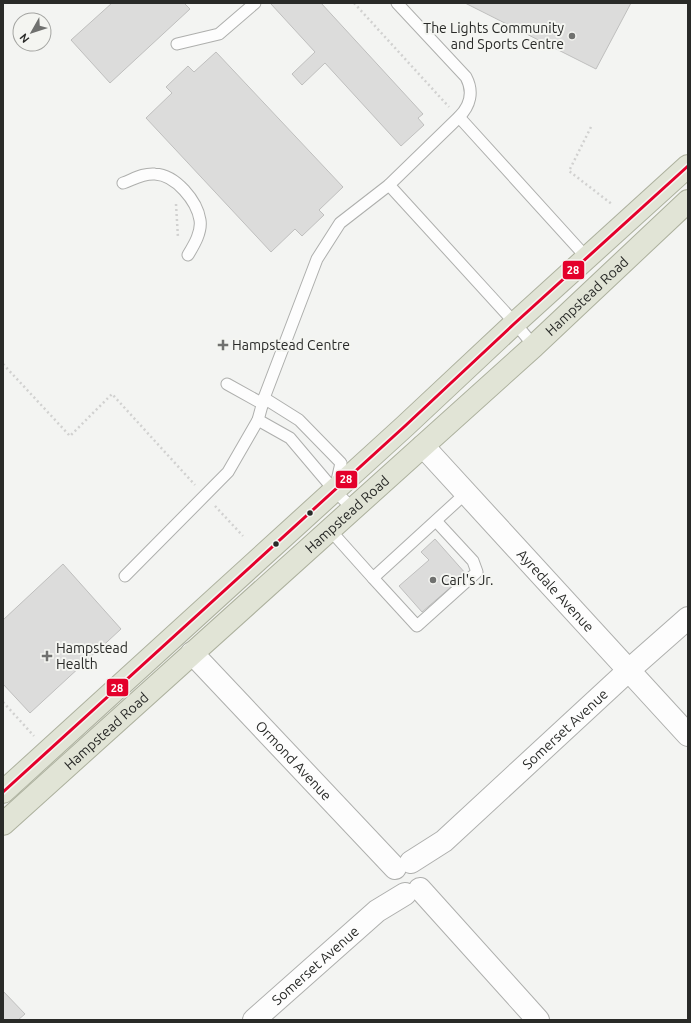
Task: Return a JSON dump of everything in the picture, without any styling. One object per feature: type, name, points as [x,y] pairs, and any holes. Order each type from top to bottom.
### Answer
[{"type":"highway","name":"Hampstead Road","points":[[3,792],[688,166]]},
{"type":"highway","name":"Hampstead Road","points":[[3,824],[534,346],[688,201]]},
{"type":"highway","points":[[405,426],[423,446]]},
{"type":"highway","points":[[175,635],[192,653]]},
{"type":"street","name":"Ayredale Avenue","points":[[423,446],[688,735]]},
{"type":"street","name":"Somerset Avenue","points":[[254,1020],[377,911],[444,841],[629,670],[688,618]]},
{"type":"street","name":"Ormond Avenue","points":[[192,653],[408,879],[538,1020]]},
{"type":"lane","points":[[178,44],[219,34],[255,3]]},
{"type":"lane","points":[[125,576],[228,472],[258,420],[263,401],[317,259],[340,223],[389,185],[465,111],[470,98],[470,87],[466,77],[397,3]]},
{"type":"lane","points":[[459,117],[587,258]]},
{"type":"lane","points":[[123,183],[137,176],[156,174],[166,176],[176,182],[197,209],[200,221],[199,232],[188,255]]},
{"type":"lane","points":[[389,185],[515,323],[534,346]]},
{"type":"lane","points":[[227,384],[299,420],[342,463],[334,490]]},
{"type":"lane","points":[[258,420],[290,438],[334,490],[353,509]]},
{"type":"lane","points":[[373,578],[466,493]]},
{"type":"lane","points":[[330,530],[417,626],[477,572],[473,561],[436,521]]},
{"type":"path","points":[[354,3],[459,117]]},
{"type":"path","points":[[591,127],[569,171],[613,205]]},
{"type":"path","points":[[176,203],[178,238]]},
{"type":"path","points":[[3,364],[70,436],[112,394],[197,486]]},
{"type":"path","points":[[211,501],[243,536]]},
{"type":"path","points":[[3,702],[47,751]]},
{"type":"building","points":[[112,3],[184,3],[190,9],[110,83],[71,40]]},
{"type":"building","points":[[321,3],[423,114],[418,118],[424,125],[401,146],[325,63],[302,85],[292,74],[315,52],[271,4]]},
{"type":"building","name":"The Lights Community and Sports Centre","points":[[465,3],[631,3],[596,69]]},
{"type":"building","points":[[216,52],[343,187],[319,210],[324,215],[302,236],[295,229],[271,252],[146,118],[172,93],[166,87],[188,66],[194,72]]},
{"type":"building","name":"Carl's Jr.","points":[[435,539],[466,574],[422,612],[399,586],[429,560],[421,552]]},
{"type":"building","name":"Hampstead Health","points":[[63,564],[121,629],[30,713],[3,684],[3,620]]},
{"type":"building","points":[[3,991],[25,1014],[18,1020],[3,1020]]},
{"type":"transit line","name":"28","points":[[3,792],[688,166]]},
{"type":"place","name":"The Lights Community and Sports Centre","points":[[572,36]]},
{"type":"place","name":"Hampstead Centre","points":[[223,345]]},
{"type":"place","name":"Carl's Jr.","points":[[433,580]]},
{"type":"place","name":"Hampstead Health","points":[[47,656]]}]
